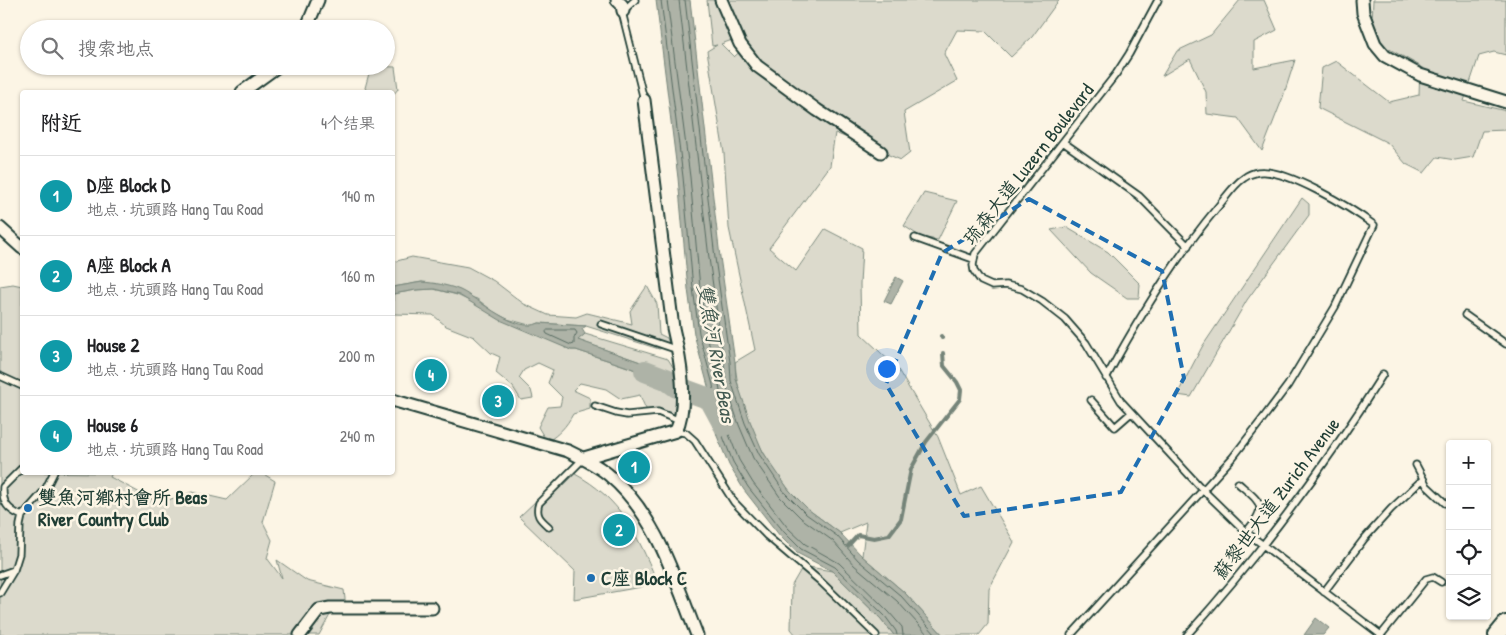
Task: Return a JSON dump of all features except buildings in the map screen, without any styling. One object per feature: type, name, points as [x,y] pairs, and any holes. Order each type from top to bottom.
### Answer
[{"type":"street","points":[[310,20],[318,0]]},
{"type":"street","points":[[617,0],[622,5],[623,11]]},
{"type":"street","points":[[721,0],[740,44],[757,66],[817,110],[881,152]]},
{"type":"street","points":[[1362,0],[1362,13],[1375,44],[1385,56],[1420,75],[1506,102]]},
{"type":"street","points":[[245,90],[266,75]]},
{"type":"street","points":[[584,458],[678,426],[682,395],[678,350],[673,328],[644,100]]},
{"type":"street","points":[[0,228],[20,246]]},
{"type":"street","points":[[395,401],[554,447],[584,458],[609,475],[634,500],[658,540],[697,635]]},
{"type":"street","points":[[300,635],[319,610],[330,608],[432,608]]},
{"type":"street","points":[[1497,635],[1506,624]]},
{"type":"lane","points":[[634,0],[623,11],[644,100]]},
{"type":"lane","name":"琉森大道 Luzern Boulevard","points":[[1158,0],[1124,62],[979,249],[974,259],[974,271],[981,281],[992,286],[1006,285],[1022,288],[1065,319],[1086,343],[1121,401],[1203,490],[1263,546],[1381,635]]},
{"type":"lane","points":[[1063,142],[1139,196],[1188,246]]},
{"type":"lane","points":[[1071,635],[1203,490],[1256,428],[1293,377],[1335,307],[1374,225],[1324,193],[1287,178],[1262,172],[1250,174],[1240,181],[1188,246],[1145,310],[1106,378]]},
{"type":"lane","points":[[915,238],[974,259]]},
{"type":"lane","points":[[1465,315],[1506,344]]},
{"type":"lane","points":[[601,324],[678,350]]},
{"type":"lane","name":"蘇黎世大道 Zurich Avenue","points":[[1187,635],[1263,546],[1318,472],[1383,374]]},
{"type":"lane","points":[[0,376],[20,385]]},
{"type":"lane","points":[[1091,400],[1115,427],[1132,413]]},
{"type":"lane","points":[[596,406],[628,415],[658,412],[678,426],[695,440],[734,502],[767,536],[820,581],[876,635]]},
{"type":"lane","points":[[549,527],[538,517],[539,503],[584,458]]},
{"type":"lane","points":[[1416,465],[1422,480],[1445,503]]},
{"type":"lane","points":[[20,470],[2,487],[2,496],[12,512],[22,516]]},
{"type":"lane","points":[[0,593],[14,570],[19,554],[22,516],[44,490],[52,475]]},
{"type":"lane","points":[[1324,592],[1364,539],[1391,509],[1422,480]]},
{"type":"lane","points":[[1238,483],[1260,504],[1261,512],[1246,532]]},
{"type":"lane","points":[[0,575],[14,570]]},
{"type":"lane","points":[[1381,635],[1426,579],[1433,577],[1441,582]]},
{"type":"highlighted area","points":[[1029,199],[1162,271],[1184,378],[1121,492],[964,516],[886,384],[942,253]]},
{"type":"shaded area","points":[[707,0],[718,0],[735,39],[721,44],[734,57],[747,45],[725,0],[1059,0],[1032,37],[1011,57],[985,31],[957,30],[944,54],[957,81],[904,112],[910,153],[901,160],[835,133],[830,166],[769,248],[796,271],[825,229],[862,248],[860,284],[861,334],[897,368],[938,437],[961,495],[981,486],[1014,542],[989,589],[988,624],[979,635],[943,635],[905,593],[862,556],[866,522],[840,533],[809,510],[781,480],[758,443],[749,423],[737,382],[735,362],[755,350],[729,228],[724,153],[707,51],[717,45],[712,46]]},
{"type":"shaded area","points":[[1240,0],[1264,0],[1277,30],[1254,42],[1254,68],[1295,60],[1262,151],[1238,118],[1207,114],[1206,92],[1190,59],[1162,76],[1177,51],[1211,35]]},
{"type":"shaded area","points":[[1373,0],[1506,0],[1506,55],[1494,52],[1479,56],[1464,101],[1506,111],[1506,130],[1482,131],[1473,157],[1455,160],[1437,157],[1424,173],[1406,164],[1388,143],[1318,108],[1322,68],[1336,61],[1389,102],[1419,95],[1420,66],[1384,46],[1372,23]]},
{"type":"shaded area","points":[[395,67],[398,89],[395,93],[395,90],[366,90],[365,88],[369,75],[395,75]]},
{"type":"shaded area","points":[[924,193],[957,201],[938,240],[921,237],[904,226]]},
{"type":"shaded area","points":[[1302,198],[1309,204],[1309,215],[1247,300],[1191,397],[1177,395],[1202,347]]},
{"type":"shaded area","points":[[1066,227],[1108,252],[1140,284],[1139,298],[1127,298],[1091,273],[1051,230]]},
{"type":"shaded area","points":[[412,257],[468,267],[494,281],[524,304],[548,315],[576,317],[587,313],[632,324],[630,311],[647,286],[657,304],[659,334],[667,338],[669,343],[666,347],[659,349],[586,326],[539,323],[533,326],[507,319],[477,299],[422,282],[395,287],[395,261]]},
{"type":"shaded area","points":[[13,284],[20,286],[20,475],[111,475],[110,477],[159,503],[192,492],[227,500],[253,475],[265,475],[275,481],[263,522],[272,540],[267,558],[282,578],[277,560],[307,581],[344,590],[346,608],[330,615],[319,635],[0,635],[0,286]]},
{"type":"shaded area","points":[[434,289],[457,295],[571,350],[637,370],[666,384],[679,393],[690,403],[689,411],[669,416],[653,415],[649,413],[640,395],[621,399],[606,389],[580,383],[573,390],[590,398],[590,409],[573,414],[562,430],[547,442],[538,427],[548,407],[560,406],[562,397],[548,383],[553,370],[538,363],[524,370],[519,378],[531,390],[533,398],[521,400],[513,387],[496,373],[500,357],[491,353],[474,337],[446,326],[433,315],[395,314],[395,294]]},
{"type":"shaded area","points":[[585,334],[668,359],[675,370],[674,378],[649,365],[577,340]]},
{"type":"shaded area","points":[[575,474],[604,494],[615,506],[634,532],[656,579],[641,587],[574,599],[575,571],[519,517],[556,482],[562,487]]},
{"type":"shaded area","points":[[803,566],[832,571],[881,619],[894,635],[796,635],[791,629],[792,585]]},
{"type":"water","name":"雙魚河 River Beas","points":[[656,0],[690,0],[736,379],[763,452],[789,490],[809,510],[840,533],[862,556],[905,593],[943,635],[894,635],[881,619],[832,571],[797,553],[780,536],[744,490],[729,465],[717,436],[708,386],[694,334],[678,178]]},
{"type":"water","points":[[896,277],[903,281],[891,304],[884,301]]},
{"type":"water","points":[[422,282],[441,284],[460,290],[509,320],[520,324],[530,325],[539,323],[586,326],[582,329],[585,334],[578,340],[649,365],[674,378],[672,390],[638,371],[571,350],[500,320],[459,295],[434,289],[395,294],[395,287]]},
{"type":"water","points":[[1316,618],[1329,628],[1323,635],[1304,635]]},
{"type":"waterway","points":[[848,546],[858,535],[874,538],[889,535],[901,519],[911,469],[926,442],[960,399],[961,390],[944,366],[943,353]]},
{"type":"waterway","name":"雙魚河 River Beas","points":[[645,371],[666,379],[677,387],[710,399],[724,425]]},
{"type":"place","name":"House 6","points":[[431,375]]},
{"type":"place","name":"House 2","points":[[498,401]]},
{"type":"place","name":"D座 Block D","points":[[634,467]]},
{"type":"place","name":"雙魚河鄉村會所 Beas River Country Club","points":[[28,508]]},
{"type":"place","name":"A座 Block A","points":[[619,530]]},
{"type":"place","name":"C座 Block C","points":[[591,578]]}]
